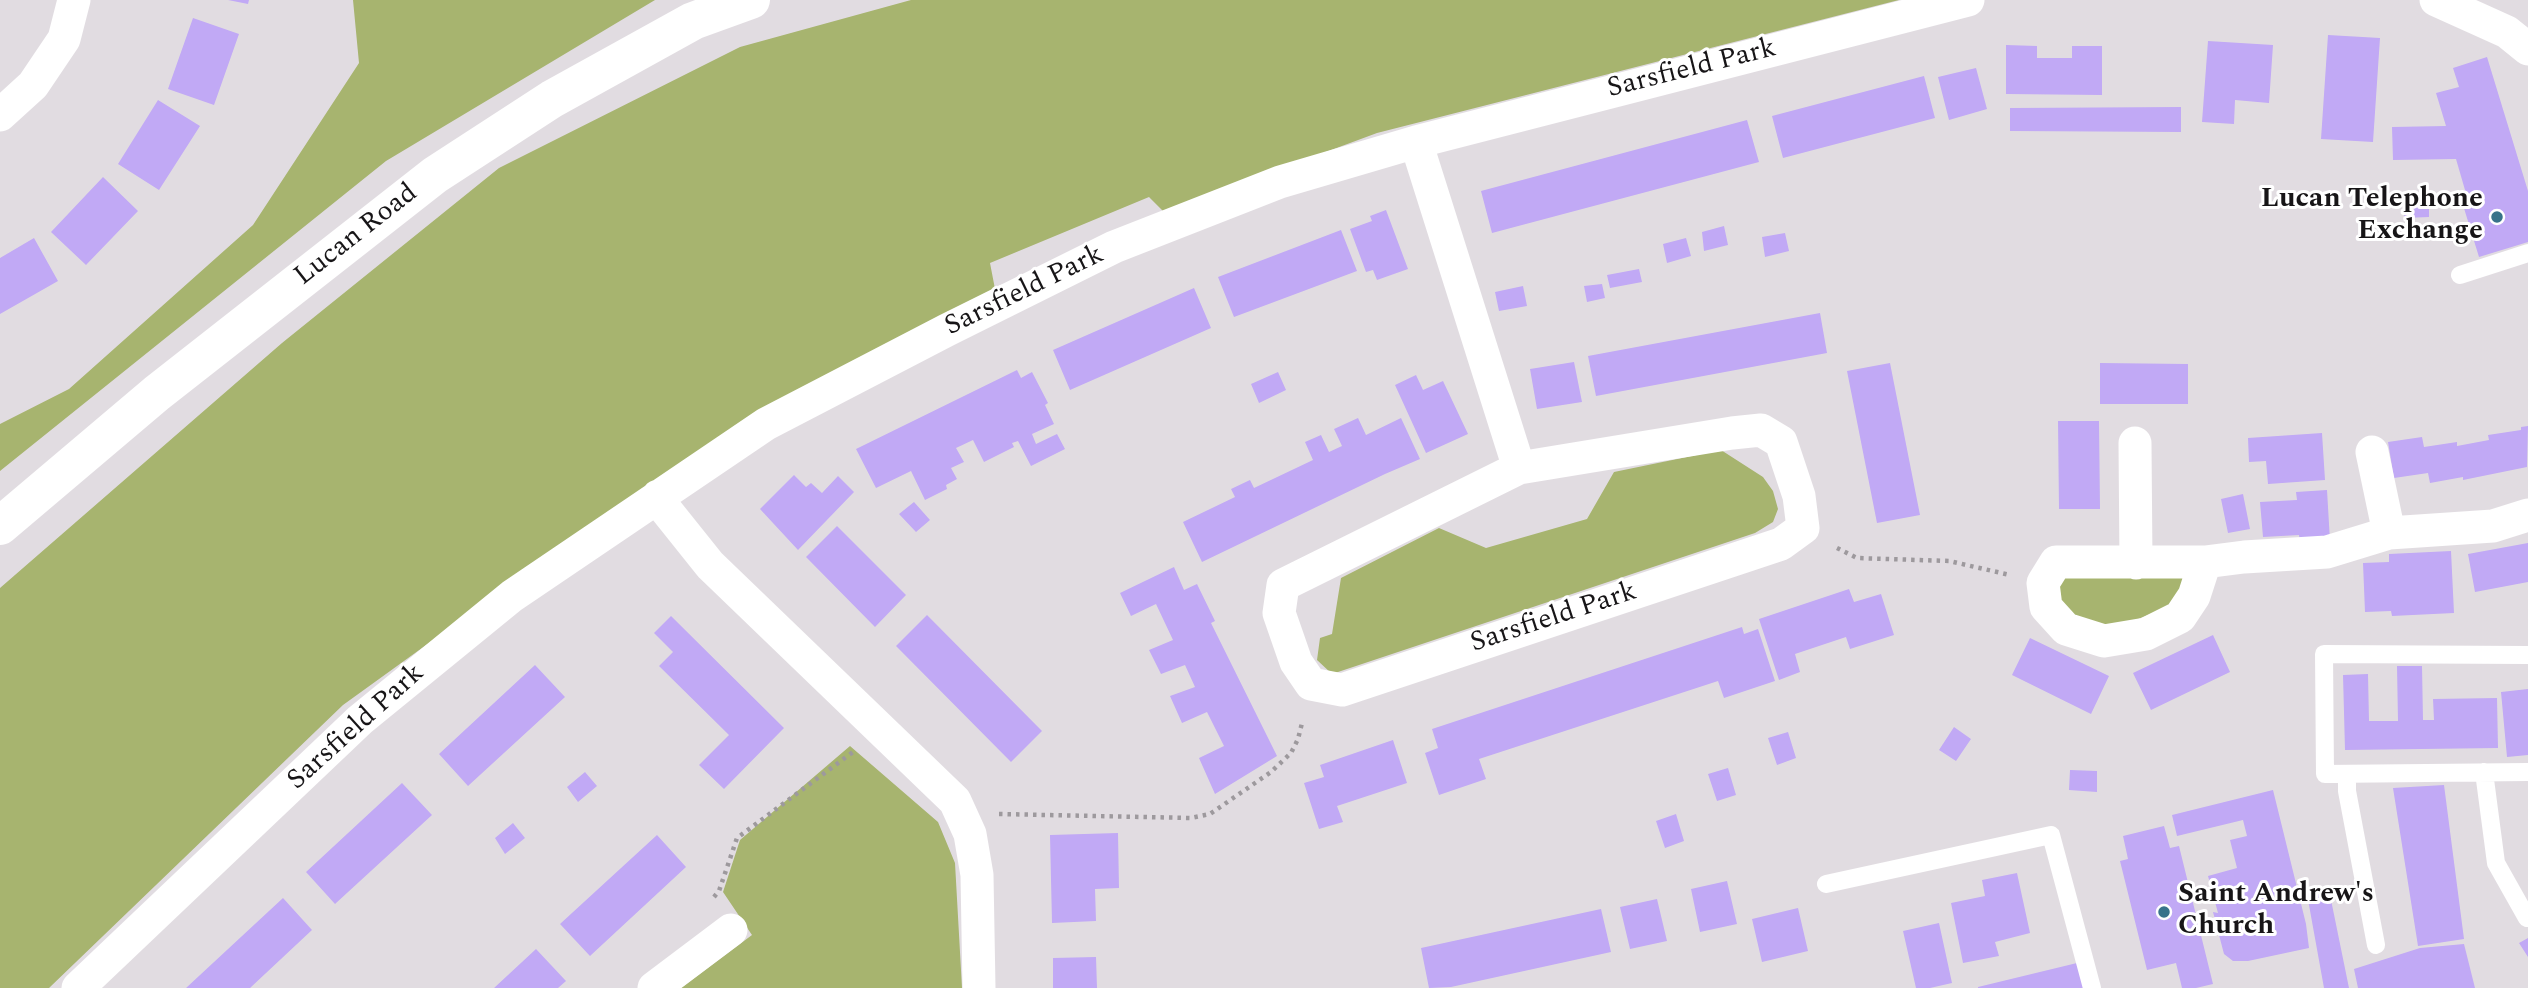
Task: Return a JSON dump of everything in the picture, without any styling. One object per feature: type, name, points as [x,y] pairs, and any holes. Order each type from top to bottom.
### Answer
[{"type":"main road","name":"Lucan Road","points":[[0,526],[157,393],[435,175],[552,99],[622,60],[693,21],[751,0]]},
{"type":"street","points":[[0,115],[33,85],[64,39],[74,0]]},
{"type":"street","name":"Sarsfield Park","points":[[78,988],[360,720],[512,596],[766,424],[1114,247],[1280,182],[1416,142],[1968,0]]},
{"type":"street","points":[[2436,0],[2507,32],[2528,49]]},
{"type":"street","points":[[1416,142],[1519,468]]},
{"type":"street","name":"Sarsfield Park","points":[[1761,430],[1781,442],[1799,496],[1803,528],[1780,544],[1342,690],[1311,684],[1296,662],[1279,613],[1283,585],[1519,468],[1761,430]]},
{"type":"street","points":[[2135,443],[2136,562]]},
{"type":"street","points":[[2372,452],[2389,533]]},
{"type":"street","points":[[658,496],[710,565],[955,801],[970,834],[977,875],[979,988]]},
{"type":"street","points":[[2205,562],[2194,596],[2180,617],[2146,634],[2104,641],[2066,629],[2046,607],[2043,583],[2056,562],[2205,562],[2327,552],[2389,533],[2493,526],[2528,515]]},
{"type":"street","points":[[653,988],[731,930]]},
{"type":"lane","points":[[2460,275],[2528,253]]},
{"type":"lane","points":[[2528,654],[2324,654],[2325,774],[2528,772]]},
{"type":"lane","points":[[2484,772],[2496,863],[2527,918]]},
{"type":"lane","points":[[2347,774],[2347,790],[2376,945]]},
{"type":"lane","points":[[1826,884],[2051,835],[2092,988]]},
{"type":"path","points":[[1837,548],[1857,558],[1949,561],[2020,577]]},
{"type":"path","points":[[992,816],[1002,813],[1191,818],[1210,814],[1271,772],[1292,753],[1302,723]]},
{"type":"path","points":[[719,891],[737,838],[860,746]]},
{"type":"green space","points":[[353,0],[655,0],[386,161],[0,471],[0,424],[69,389],[253,225],[359,63]]},
{"type":"green space","points":[[911,0],[1899,0],[1377,133],[1164,212],[1149,197],[990,263],[995,289],[616,508],[343,705],[49,988],[0,988],[0,588],[282,343],[499,168],[740,47]]},
{"type":"green space","points":[[1721,450],[1763,477],[1773,491],[1778,509],[1773,522],[1755,533],[1332,674],[1317,660],[1320,638],[1332,634],[1341,578],[1439,528],[1486,548],[1587,519],[1614,472]]},
{"type":"green space","points":[[2185,571],[2193,585],[2168,607],[2106,632],[2067,620],[2049,590],[2059,573]]},
{"type":"green space","points":[[850,746],[938,822],[955,863],[962,988],[681,988],[752,935],[723,892],[740,840]]},
{"type":"building","points":[[228,0],[249,0],[248,4]]},
{"type":"building","points":[[193,18],[239,34],[214,105],[168,89]]},
{"type":"building","points":[[2328,35],[2380,38],[2373,142],[2321,139]]},
{"type":"building","points":[[2208,41],[2273,45],[2269,103],[2235,100],[2234,124],[2202,122]]},
{"type":"building","points":[[2006,45],[2037,46],[2037,58],[2072,58],[2072,46],[2102,46],[2102,95],[2006,94]]},
{"type":"building","points":[[2487,57],[2528,191],[2528,242],[2479,257],[2459,192],[2465,190],[2456,159],[2393,160],[2392,127],[2446,126],[2436,93],[2459,87],[2453,68]]},
{"type":"building","points":[[1976,68],[1987,109],[1949,120],[1938,77]]},
{"type":"building","points":[[1924,76],[1935,118],[1783,158],[1772,116]]},
{"type":"building","points":[[158,100],[200,126],[159,190],[118,164]]},
{"type":"building","points":[[2181,107],[2181,132],[2010,131],[2010,108]]},
{"type":"building","points":[[1747,120],[1759,162],[1492,233],[1481,191]]},
{"type":"building","points":[[103,177],[138,211],[86,265],[51,232]]},
{"type":"building","points":[[2429,198],[2429,217],[2404,218],[2405,199]]},
{"type":"building","points":[[1386,210],[1408,269],[1377,280],[1373,270],[1366,272],[1350,229],[1372,221],[1370,216]]},
{"type":"building","points":[[1724,226],[1728,245],[1704,251],[1702,232]]},
{"type":"building","points":[[1341,230],[1357,271],[1234,317],[1218,277]]},
{"type":"building","points":[[1785,233],[1789,251],[1765,257],[1762,237]]},
{"type":"building","points":[[34,238],[58,281],[0,314],[0,258]]},
{"type":"building","points":[[1686,238],[1691,256],[1667,263],[1663,244]]},
{"type":"building","points":[[1639,269],[1642,282],[1610,288],[1607,275]]},
{"type":"building","points":[[1602,284],[1605,298],[1587,302],[1584,286]]},
{"type":"building","points":[[1523,286],[1527,306],[1499,311],[1495,292]]},
{"type":"building","points":[[1194,288],[1211,328],[1070,390],[1053,350]]},
{"type":"building","points":[[1820,313],[1827,353],[1596,396],[1588,356]]},
{"type":"building","points":[[1574,362],[1582,402],[1537,409],[1530,369]]},
{"type":"building","points":[[1890,363],[1920,515],[1877,523],[1847,371]]},
{"type":"building","points":[[2100,363],[2188,364],[2188,404],[2100,404]]},
{"type":"building","points":[[1017,370],[1021,378],[1032,372],[1048,403],[1045,405],[1054,424],[1032,434],[1036,444],[1057,434],[1065,449],[1031,466],[1018,441],[1012,443],[1014,447],[984,462],[973,440],[956,448],[964,462],[951,468],[957,479],[946,485],[947,489],[925,500],[911,471],[876,488],[856,449]]},
{"type":"building","points":[[1278,372],[1286,390],[1259,403],[1251,384]]},
{"type":"building","points":[[1416,375],[1423,390],[1443,381],[1468,434],[1426,453],[1395,385]]},
{"type":"building","points":[[1358,418],[1366,435],[1401,418],[1420,459],[1202,562],[1183,522],[1235,497],[1231,489],[1250,480],[1254,488],[1313,460],[1305,442],[1321,435],[1329,452],[1342,446],[1334,429]]},
{"type":"building","points":[[2058,421],[2099,421],[2100,509],[2059,509]]},
{"type":"building","points":[[2528,426],[2527,467],[2463,480],[2463,477],[2430,483],[2428,473],[2394,478],[2388,442],[2422,437],[2424,447],[2457,442],[2457,446],[2489,440],[2488,435],[2521,430],[2521,427]]},
{"type":"building","points":[[2322,433],[2325,480],[2268,484],[2266,461],[2249,462],[2248,438]]},
{"type":"building","points":[[794,475],[806,487],[811,483],[822,493],[838,476],[854,492],[798,550],[760,509]]},
{"type":"building","points":[[2327,490],[2330,541],[2300,543],[2299,535],[2263,537],[2260,502],[2297,500],[2296,492]]},
{"type":"building","points":[[2243,494],[2250,529],[2228,533],[2221,499]]},
{"type":"building","points":[[914,502],[930,520],[916,532],[899,514]]},
{"type":"building","points":[[837,526],[906,595],[875,627],[806,557]]},
{"type":"building","points":[[2528,543],[2528,582],[2475,592],[2468,554]]},
{"type":"building","points":[[2451,551],[2454,613],[2392,616],[2391,611],[2365,612],[2363,563],[2389,562],[2389,554]]},
{"type":"building","points":[[1174,567],[1184,590],[1197,584],[1215,621],[1211,623],[1277,756],[1215,794],[1199,758],[1224,746],[1207,712],[1182,723],[1170,696],[1195,687],[1185,665],[1161,674],[1149,650],[1173,640],[1156,604],[1131,616],[1120,593]]},
{"type":"building","points":[[1849,589],[1854,602],[1881,594],[1894,635],[1850,649],[1846,637],[1795,654],[1800,672],[1779,680],[1759,619]]},
{"type":"building","points":[[927,615],[1042,731],[1011,762],[896,646]]},
{"type":"building","points":[[671,616],[784,728],[724,789],[699,765],[729,735],[659,666],[673,652],[654,633]]},
{"type":"building","points":[[1742,627],[1744,634],[1758,629],[1775,681],[1724,698],[1718,681],[1479,759],[1486,779],[1439,795],[1425,753],[1438,748],[1432,729]]},
{"type":"building","points":[[2213,635],[2230,672],[2151,710],[2133,673]]},
{"type":"building","points":[[2030,638],[2109,676],[2091,714],[2012,675]]},
{"type":"building","points":[[535,665],[565,697],[468,786],[439,754]]},
{"type":"building","points":[[2397,666],[2422,666],[2423,720],[2434,720],[2433,699],[2497,698],[2498,748],[2345,750],[2343,675],[2368,674],[2369,721],[2398,721]]},
{"type":"building","points":[[2528,689],[2528,755],[2507,757],[2501,692]]},
{"type":"building","points":[[1954,727],[1971,739],[1956,761],[1939,750]]},
{"type":"building","points":[[1788,732],[1796,758],[1777,765],[1768,738]]},
{"type":"building","points":[[1393,740],[1407,783],[1337,806],[1343,822],[1319,829],[1304,783],[1324,777],[1320,765]]},
{"type":"building","points":[[1728,768],[1736,795],[1717,801],[1708,774]]},
{"type":"building","points":[[2070,770],[2097,771],[2097,792],[2069,790]]},
{"type":"building","points":[[585,772],[597,786],[578,802],[567,787]]},
{"type":"building","points":[[402,783],[432,815],[335,904],[306,872]]},
{"type":"building","points":[[2444,785],[2464,939],[2418,946],[2393,788]]},
{"type":"building","points":[[2273,790],[2306,924],[2309,948],[2248,961],[2233,961],[2224,954],[2213,912],[2218,913],[2208,876],[2237,868],[2230,840],[2247,836],[2243,820],[2177,836],[2172,815]]},
{"type":"building","points":[[1676,814],[1684,841],[1665,848],[1656,821]]},
{"type":"building","points":[[513,823],[525,838],[505,854],[495,838]]},
{"type":"building","name":"Saint Andrew's Church","points":[[2164,826],[2170,848],[2179,846],[2213,984],[2182,988],[2176,963],[2147,970],[2120,861],[2128,859],[2123,836]]},
{"type":"building","points":[[1118,833],[1119,888],[1095,889],[1096,921],[1052,923],[1050,835]]},
{"type":"building","points":[[657,835],[686,867],[590,956],[560,924]]},
{"type":"building","points":[[2017,873],[2030,933],[1995,942],[1999,956],[1963,963],[1951,903],[1985,896],[1982,880]]},
{"type":"building","points":[[1727,881],[1737,924],[1700,932],[1691,889]]},
{"type":"building","points":[[2329,890],[2349,988],[2324,988],[2307,894]]},
{"type":"building","points":[[283,898],[312,930],[250,988],[186,988]]},
{"type":"building","points":[[1657,899],[1667,941],[1630,949],[1620,907]]},
{"type":"building","points":[[1798,908],[1808,951],[1762,962],[1752,919]]},
{"type":"building","points":[[1601,909],[1611,952],[1451,987],[1429,988],[1421,948]]},
{"type":"building","points":[[1939,923],[1952,983],[1916,988],[1903,931]]},
{"type":"building","points":[[2528,938],[2528,957],[2519,943]]},
{"type":"building","points":[[2464,944],[2475,988],[2358,988],[2354,969],[2420,948]]},
{"type":"building","points":[[536,949],[566,981],[558,988],[494,988]]},
{"type":"building","points":[[1096,957],[1097,988],[1053,988],[1053,958]]},
{"type":"building","points":[[2077,963],[2084,988],[1978,988],[1978,987]]},
{"type":"place","name":"Lucan Telephone Exchange","points":[[2497,217]]},
{"type":"place","name":"Saint Andrew's Church","points":[[2164,912]]}]
